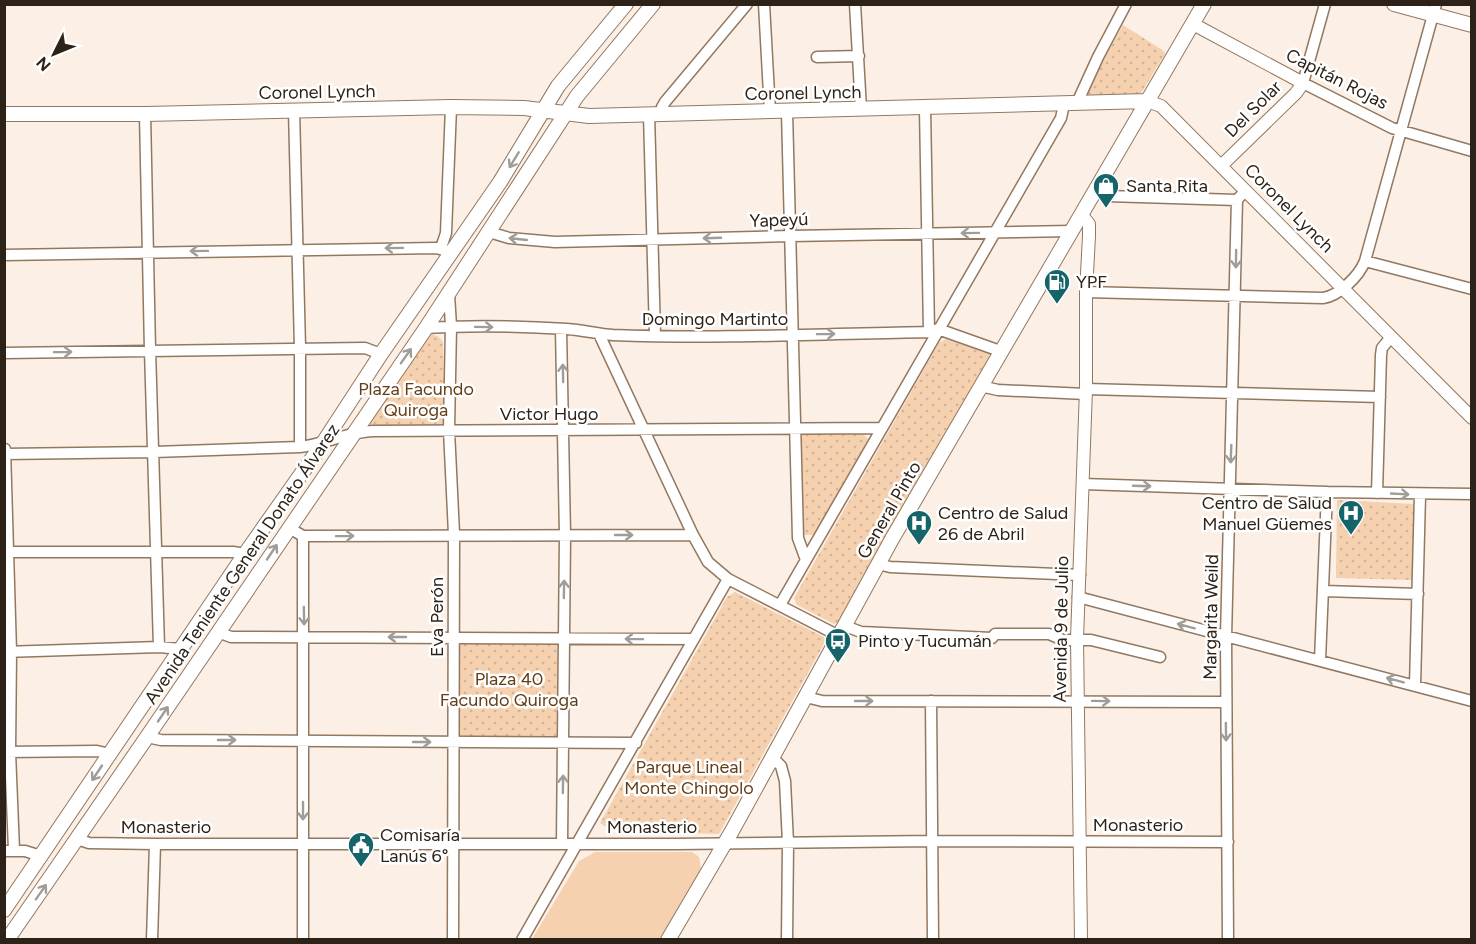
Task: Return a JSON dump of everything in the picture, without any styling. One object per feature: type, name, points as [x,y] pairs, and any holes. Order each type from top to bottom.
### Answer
[{"type":"main road","name":"Avenida Teniente General Donato Álvarez","points":[[4,910],[323,443],[446,250],[460,239],[500,182],[558,86],[626,4]]},
{"type":"main road","name":"Avenida Teniente General Donato Álvarez","points":[[7,939],[426,328],[566,113],[589,81],[653,4]]},
{"type":"main road","name":"General Pinto","points":[[668,939],[1000,351],[1204,4]]},
{"type":"main road","points":[[1394,4],[1435,10],[1472,25]]},
{"type":"main road","name":"Coronel Lynch","points":[[4,114],[146,114],[451,107],[524,108],[589,116],[1147,101]]},
{"type":"street","points":[[655,335],[651,240],[656,114],[747,4]]},
{"type":"street","points":[[764,4],[770,112]]},
{"type":"street","points":[[855,4],[861,109]]},
{"type":"street","points":[[780,605],[933,330],[1060,118],[1071,104],[1126,4]]},
{"type":"street","name":"Del Solar","points":[[1221,166],[1296,93],[1303,83],[1325,4]]},
{"type":"street","points":[[1086,292],[1323,298],[1332,296],[1343,288],[1360,270],[1365,261],[1435,10]]},
{"type":"street","name":"Capitán Rojas","points":[[1193,24],[1303,83],[1400,131],[1472,151]]},
{"type":"street","points":[[817,57],[859,56]]},
{"type":"street","name":"Coronel Lynch","points":[[1147,101],[1161,106],[1221,166],[1241,196],[1343,288],[1472,418]]},
{"type":"street","points":[[4,255],[297,249],[446,250],[451,107]]},
{"type":"street","points":[[925,108],[926,234],[933,330]]},
{"type":"street","points":[[294,110],[300,447]]},
{"type":"street","points":[[787,111],[798,538],[806,560]]},
{"type":"street","points":[[146,114],[159,647]]},
{"type":"street","points":[[1095,191],[1107,196],[1241,196]]},
{"type":"street","name":"Margarita Weild","points":[[1228,939],[1226,637],[1235,295],[1241,196]]},
{"type":"street","name":"Avenida 9 de Julio","points":[[1081,214],[1089,224],[1086,391],[1077,639],[1081,939]]},
{"type":"street","name":"Yapeyú","points":[[489,232],[509,238],[555,242],[1071,231]]},
{"type":"street","points":[[446,233],[460,239]]},
{"type":"street","points":[[1365,261],[1472,289]]},
{"type":"street","name":"Eva Perón","points":[[449,294],[451,326],[449,430],[454,534],[453,939]]},
{"type":"street","name":"Domingo Martinto","points":[[426,328],[451,326],[561,329],[599,334],[655,335],[791,335],[933,330],[1000,351]]},
{"type":"street","points":[[561,329],[565,535],[562,843]]},
{"type":"street","points":[[599,334],[693,535],[708,562],[728,579],[780,605],[842,631],[992,638],[995,634],[1049,634],[1063,640],[1091,640],[1160,657]]},
{"type":"street","points":[[1377,493],[1381,355],[1382,348],[1391,336]]},
{"type":"street","points":[[4,353],[365,348],[381,354]]},
{"type":"street","points":[[980,386],[998,390],[1380,397]]},
{"type":"street","name":"Victor Hugo","points":[[5,454],[300,447],[323,443],[353,433],[373,431],[880,428]]},
{"type":"street","points":[[4,449],[9,850],[41,856]]},
{"type":"street","points":[[1083,484],[1420,495],[1472,494]]},
{"type":"street","points":[[1320,660],[1327,492]]},
{"type":"street","points":[[1415,686],[1420,495]]},
{"type":"street","points":[[289,528],[303,536],[693,535]]},
{"type":"street","points":[[303,536],[303,939]]},
{"type":"street","points":[[6,552],[156,551],[245,554]]},
{"type":"street","points":[[878,564],[890,567],[1080,575]]},
{"type":"street","points":[[522,939],[728,579]]},
{"type":"street","points":[[1324,591],[1418,594]]},
{"type":"street","points":[[1078,597],[1472,701]]},
{"type":"street","points":[[218,632],[231,637],[693,639]]},
{"type":"street","points":[[8,652],[159,647],[181,649]]},
{"type":"street","points":[[806,697],[822,701],[1226,702]]},
{"type":"street","points":[[931,701],[933,939]]},
{"type":"street","points":[[147,737],[161,740],[636,743]]},
{"type":"street","points":[[7,752],[97,751],[110,753]]},
{"type":"street","points":[[772,757],[781,766],[785,780],[788,843],[787,939]]},
{"type":"street","name":"Monasterio","points":[[77,839],[89,843],[155,844],[1228,842]]},
{"type":"street","points":[[152,939],[155,844]]},
{"type":"green space","points":[[1123,25],[1164,51],[1165,54],[1140,95],[1086,97],[1085,93]]},
{"type":"green space","name":"Plaza Facundo Quiroga","points":[[427,335],[437,336],[443,343],[445,422],[441,426],[372,426],[369,421]]},
{"type":"green space","points":[[946,339],[989,353],[990,357],[841,621],[834,624],[797,605],[794,598],[939,343]]},
{"type":"green space","points":[[860,431],[868,439],[867,444],[814,535],[804,535],[801,532],[799,432]]},
{"type":"green space","points":[[1337,500],[1415,504],[1412,580],[1336,578]]},
{"type":"green space","name":"Parque Lineal Monte Chingolo","points":[[735,592],[824,637],[825,641],[820,651],[719,834],[618,831],[607,828],[600,823],[727,597]]},
{"type":"green space","name":"Plaza 40 Facundo Quiroga","points":[[453,637],[564,638],[563,741],[454,742]]},
{"type":"green space","points":[[595,852],[692,852],[699,857],[701,869],[660,939],[532,939],[579,861]]},
{"type":"place","name":"Santa Rita","points":[[1106,209]]},
{"type":"place","name":"YPF","points":[[1057,305]]},
{"type":"place","name":"Centro de Salud Manuel Güemes","points":[[1351,536]]},
{"type":"place","name":"Centro de Salud 26 de Abril","points":[[919,546]]},
{"type":"place","name":"Pinto y Tucumán","points":[[838,664]]},
{"type":"place","name":"Comisaría Lanús 6°","points":[[361,868]]}]
